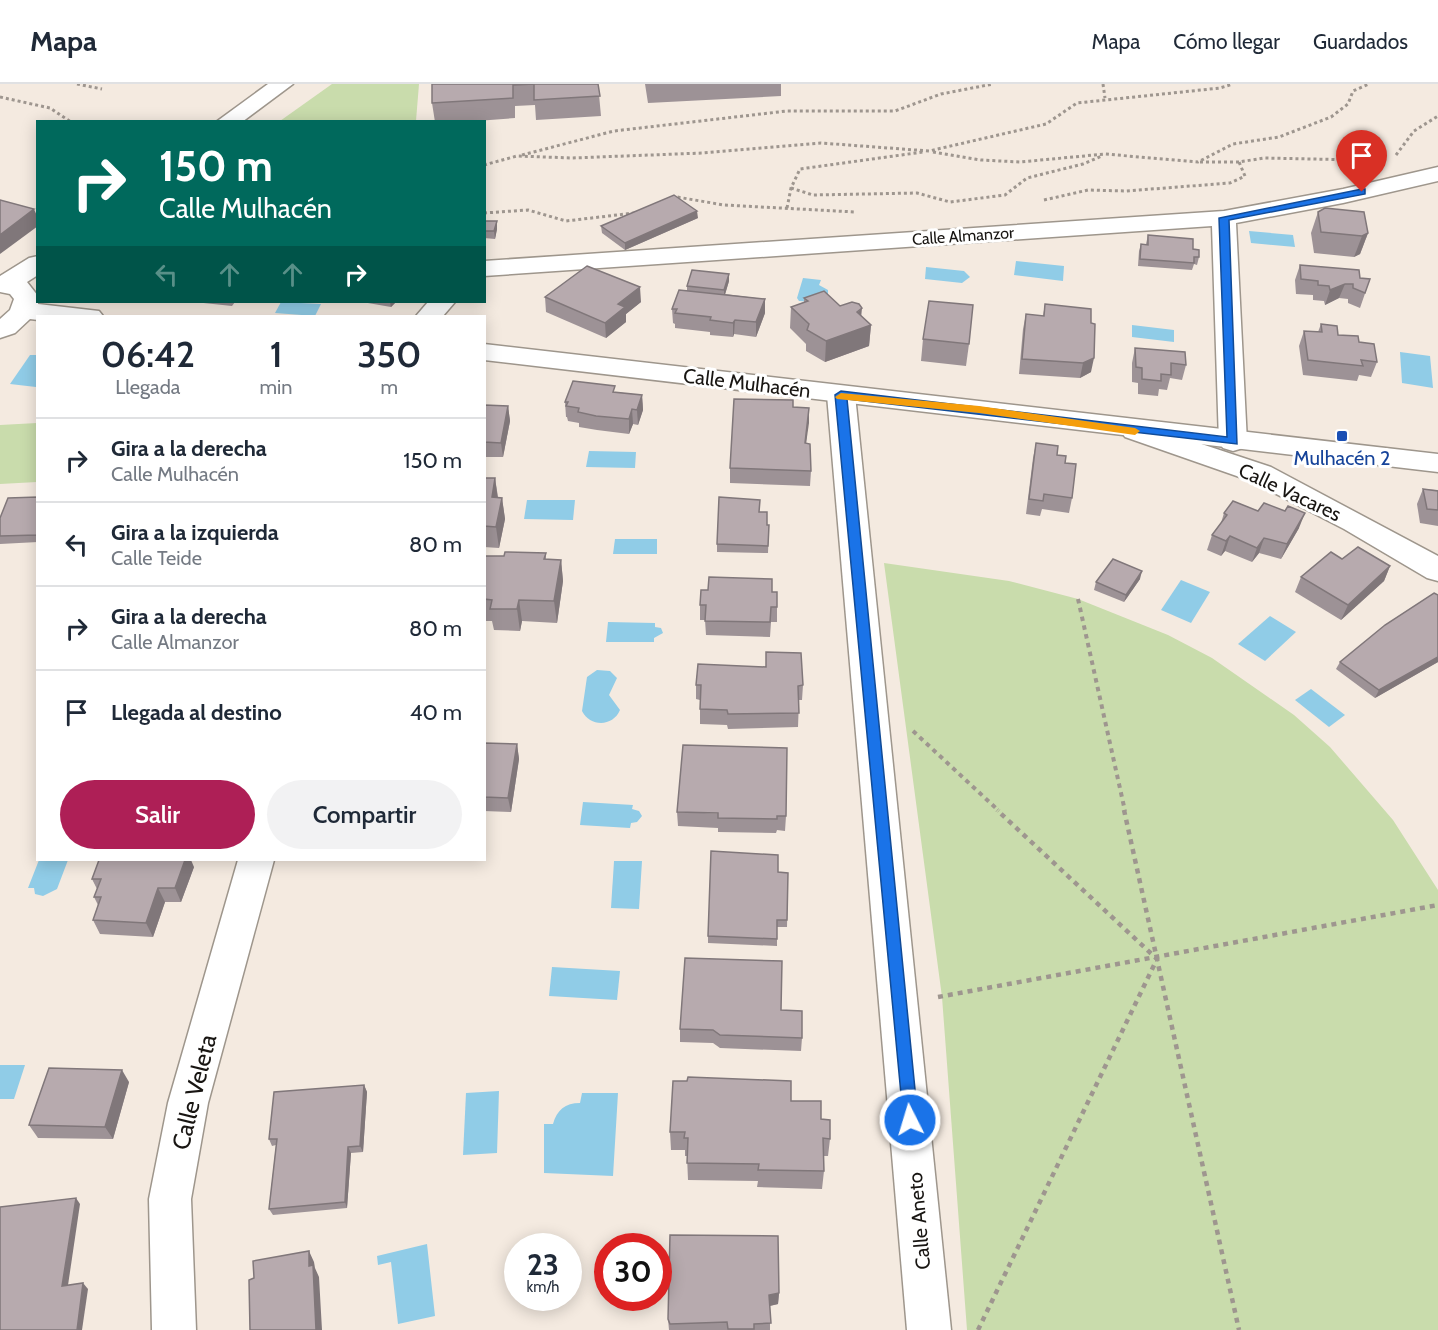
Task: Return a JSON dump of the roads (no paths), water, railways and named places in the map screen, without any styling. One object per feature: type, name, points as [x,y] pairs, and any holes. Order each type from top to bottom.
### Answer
[{"type":"street","points":[[230,120],[282,84]]},
{"type":"street","name":"Calle Almanzor","points":[[486,269],[1224,218],[1343,196],[1438,174]]},
{"type":"street","points":[[1224,218],[1233,442]]},
{"type":"street","points":[[548,264],[601,244]]},
{"type":"street","points":[[4,284],[36,264]]},
{"type":"street","points":[[0,330],[13,324],[24,312],[27,299],[19,288],[4,284]]},
{"type":"street","points":[[430,315],[441,303]]},
{"type":"street","points":[[24,312],[74,315]]},
{"type":"street","name":"Calle Mulhacén","points":[[486,352],[979,410],[1135,431],[1438,463]]},
{"type":"street","name":"Calle Aneto","points":[[841,395],[929,1330]]},
{"type":"street","name":"Calle Vacares","points":[[1135,431],[1261,474],[1354,522],[1438,570]]},
{"type":"street","name":"Calle Veleta","points":[[174,1330],[170,1199],[188,1103],[256,861]]},
{"type":"water","points":[[1249,231],[1293,235],[1295,247],[1251,243]]},
{"type":"water","points":[[1016,261],[1064,266],[1063,281],[1014,275]]},
{"type":"water","points":[[926,267],[964,271],[970,277],[962,283],[925,279]]},
{"type":"water","points":[[803,278],[821,280],[819,285],[828,290],[828,296],[813,302],[799,301],[797,298]]},
{"type":"water","points":[[280,303],[321,304],[316,315],[275,313]]},
{"type":"water","points":[[1132,325],[1174,330],[1174,342],[1132,337]]},
{"type":"water","points":[[1400,352],[1430,356],[1433,388],[1402,383]]},
{"type":"water","points":[[30,355],[36,355],[36,387],[10,384]]},
{"type":"water","points":[[589,451],[636,452],[635,468],[586,467]]},
{"type":"water","points":[[527,500],[575,500],[573,520],[524,519]]},
{"type":"water","points":[[615,539],[657,539],[657,554],[613,554]]},
{"type":"water","points":[[1181,580],[1210,592],[1191,623],[1161,610]]},
{"type":"water","points":[[1270,616],[1296,632],[1265,661],[1238,644]]},
{"type":"water","points":[[608,622],[655,623],[655,627],[661,628],[663,633],[654,638],[654,642],[606,642]]},
{"type":"water","points":[[597,670],[610,671],[617,678],[609,695],[620,710],[612,720],[601,723],[590,720],[582,711],[587,677]]},
{"type":"water","points":[[1311,689],[1345,715],[1329,727],[1295,700]]},
{"type":"water","points":[[583,802],[633,805],[632,809],[639,811],[642,816],[637,822],[631,823],[630,828],[580,825]]},
{"type":"water","points":[[39,861],[68,861],[57,889],[43,896],[35,894],[34,888],[28,888]]},
{"type":"water","points":[[614,861],[642,861],[639,909],[611,908]]},
{"type":"water","points":[[552,967],[620,971],[617,1000],[549,996]]},
{"type":"water","points":[[0,1065],[25,1065],[14,1099],[0,1099]]},
{"type":"water","points":[[499,1091],[497,1153],[463,1155],[466,1093]]},
{"type":"water","points":[[582,1093],[618,1093],[613,1176],[544,1173],[544,1124],[553,1124],[559,1111],[566,1106],[580,1103]]},
{"type":"water","points":[[427,1244],[435,1316],[398,1324],[391,1262],[378,1265],[377,1256]]},
{"type":"place","name":"Mulhacén 2","points":[[1342,436]]}]
